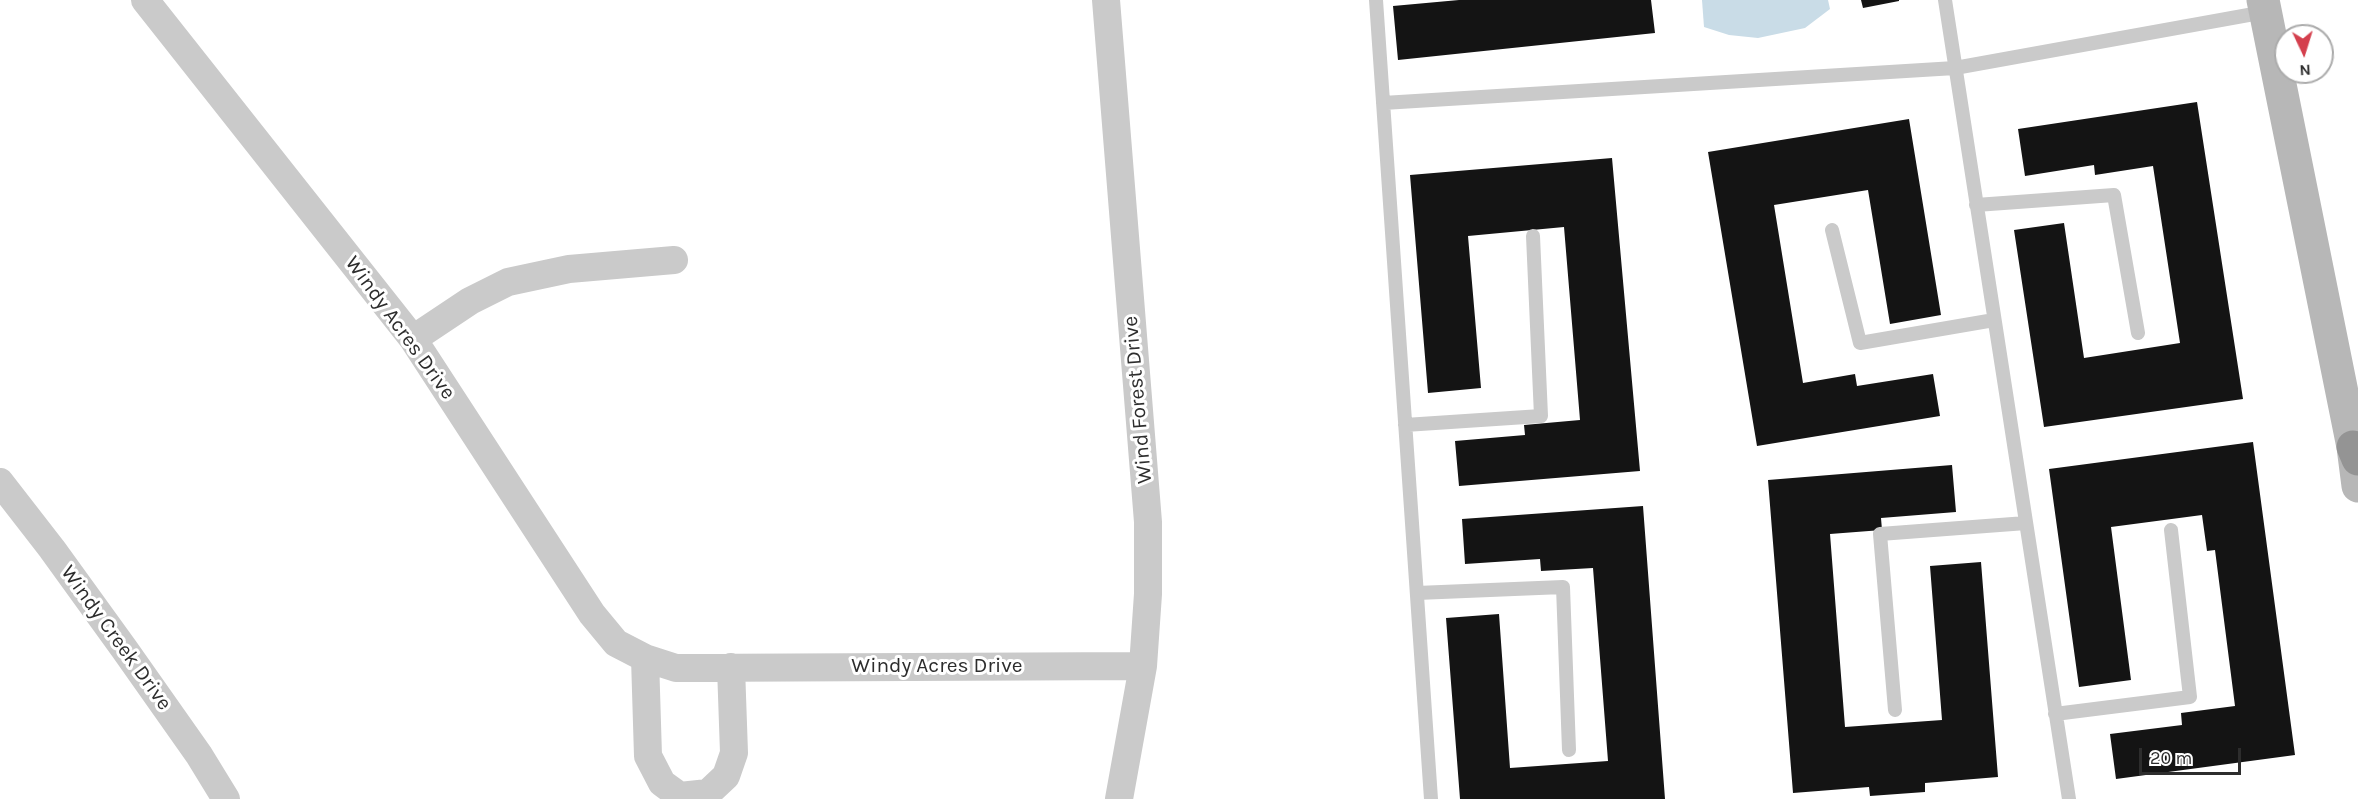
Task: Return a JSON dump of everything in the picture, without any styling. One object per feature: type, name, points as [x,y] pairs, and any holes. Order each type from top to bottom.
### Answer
[{"type":"main road","points":[[2264,6],[2356,453],[2358,486]]},
{"type":"street","name":"Windy Acres Drive","points":[[145,0],[413,339],[592,614],[616,643],[645,658],[676,668],[1143,666]]},
{"type":"street","name":"Wind Forest Drive","points":[[1106,0],[1148,522],[1148,594],[1143,666],[1119,799]]},
{"type":"street","points":[[413,339],[470,301],[508,282],[569,269],[674,260]]},
{"type":"street","name":"Windy Creek Drive","points":[[0,482],[125,650],[199,754],[226,799]]},
{"type":"street","points":[[645,658],[648,756],[662,783],[680,796],[708,794],[726,776],[734,753],[731,667]]},
{"type":"lane","points":[[1376,0],[1431,799]]},
{"type":"lane","points":[[1945,0],[2068,799]]},
{"type":"lane","points":[[1383,103],[1955,68],[2183,26],[2264,6]]},
{"type":"lane","points":[[1976,205],[2114,195],[2138,333]]},
{"type":"lane","points":[[1832,230],[1860,343],[1994,320]]},
{"type":"lane","points":[[1405,425],[1541,416],[1533,236]]},
{"type":"lane","points":[[1895,710],[1880,534],[2026,523]]},
{"type":"lane","points":[[2055,714],[2190,697],[2171,530]]},
{"type":"lane","points":[[1417,593],[1563,587],[1569,750]]},
{"type":"water","points":[[1702,0],[1828,0],[1830,9],[1805,28],[1758,38],[1729,35],[1704,27]]},
{"type":"building","points":[[1459,0],[1651,0],[1655,33],[1398,60],[1393,6]]},
{"type":"building","points":[[1861,0],[1899,0],[1899,1],[1863,8]]},
{"type":"building","points":[[2197,102],[2243,399],[2044,427],[2014,230],[2064,223],[2084,358],[2180,343],[2153,166],[2095,175],[2094,165],[2025,176],[2018,129]]},
{"type":"building","points":[[1909,119],[1941,315],[1890,324],[1868,190],[1774,205],[1803,383],[1855,374],[1857,386],[1933,374],[1940,416],[1757,446],[1708,152]]},
{"type":"building","points":[[1612,158],[1640,471],[1459,486],[1455,441],[1525,435],[1524,425],[1580,420],[1564,227],[1468,236],[1481,388],[1428,393],[1410,175]]},
{"type":"building","points":[[2253,442],[2295,755],[2116,779],[2110,734],[2182,725],[2181,713],[2235,706],[2215,550],[2207,551],[2202,515],[2111,527],[2131,680],[2079,687],[2049,469]]},
{"type":"building","points":[[1952,465],[1956,512],[1881,518],[1882,530],[1830,534],[1845,727],[1942,720],[1930,566],[1981,562],[1998,777],[1925,783],[1925,792],[1870,796],[1869,787],[1793,793],[1768,480]]},
{"type":"building","points":[[1643,506],[1665,799],[1460,799],[1446,618],[1499,614],[1510,768],[1608,761],[1593,568],[1541,571],[1540,559],[1465,564],[1462,519]]}]
